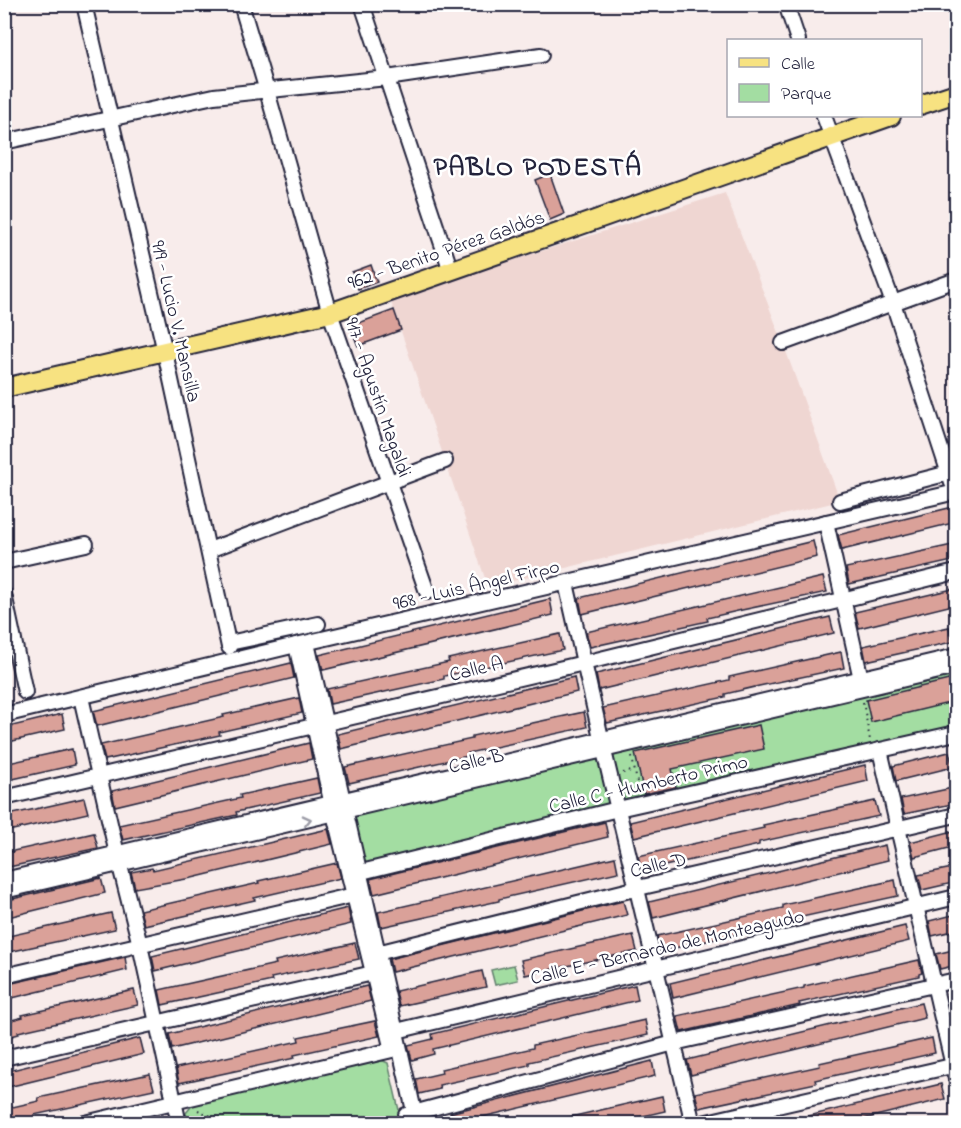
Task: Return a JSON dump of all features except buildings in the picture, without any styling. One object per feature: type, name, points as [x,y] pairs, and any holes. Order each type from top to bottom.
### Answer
[{"type":"main road","points":[[922,105],[957,93]]},
{"type":"main road","name":"962 - Benito Pérez Galdós","points":[[4,388],[330,313],[888,117]]},
{"type":"street","name":"919 - Lucio V. Mansilla","points":[[84,4],[165,352],[229,645],[318,624]]},
{"type":"street","name":"917 - Agustín Magaldi","points":[[241,4],[330,313],[428,592]]},
{"type":"street","points":[[362,4],[451,271]]},
{"type":"street","points":[[786,4],[798,39]]},
{"type":"street","points":[[954,4],[957,10]]},
{"type":"street","points":[[4,142],[192,100],[387,78],[541,55]]},
{"type":"street","points":[[824,117],[892,303],[952,483],[840,501]]},
{"type":"street","points":[[783,343],[957,280]]},
{"type":"street","points":[[209,550],[445,461]]},
{"type":"street","name":"968 - Luis Ángel Firpo","points":[[4,715],[826,522],[952,483]]},
{"type":"street","points":[[826,522],[861,684]]},
{"type":"street","points":[[4,562],[86,544]]},
{"type":"street","name":"Calle A","points":[[4,798],[584,663],[957,573]]},
{"type":"street","points":[[566,583],[693,1124]]},
{"type":"street","points":[[4,594],[25,692]]},
{"type":"street","points":[[301,644],[412,1119]]},
{"type":"street","name":"Calle B","points":[[603,746],[629,745],[861,684],[957,656]]},
{"type":"street","name":"Calle B","points":[[4,891],[118,859],[861,684],[957,667]]},
{"type":"street","points":[[81,697],[158,1022],[179,1124]]},
{"type":"street","name":"Calle C - Humberto Primo","points":[[354,874],[618,809],[957,733]]},
{"type":"street","points":[[698,1124],[955,1070],[917,907],[877,751]]},
{"type":"street","name":"Calle D","points":[[374,953],[638,888],[957,815]]},
{"type":"street","name":"Calle B","points":[[4,880],[118,859]]},
{"type":"street","points":[[354,874],[354,895],[374,953],[373,973],[392,1032],[392,1050],[412,1119]]},
{"type":"street","points":[[4,976],[354,895]]},
{"type":"street","name":"Calle E - Bernardo de Monteagudo","points":[[392,1032],[957,897]]},
{"type":"street","points":[[4,1058],[373,973]]},
{"type":"street","points":[[412,1119],[674,1042],[957,980]]},
{"type":"street","points":[[81,1124],[392,1050]]},
{"type":"path","points":[[861,684],[877,751]]},
{"type":"path","points":[[629,745],[642,804]]},
{"type":"path","points":[[174,1102],[204,1112],[228,1124]]},
{"type":"shaded area","points":[[725,193],[783,343],[840,501],[488,587],[390,299]]},
{"type":"green space","points":[[956,667],[956,733],[359,872],[345,811]]},
{"type":"green space","points":[[514,965],[518,980],[495,985],[491,970]]},
{"type":"green space","points":[[381,1060],[388,1063],[402,1123],[188,1123],[186,1113],[194,1103]]},
{"type":"district","name":"PABLO PODESTÁ","points":[[538,166]]}]
